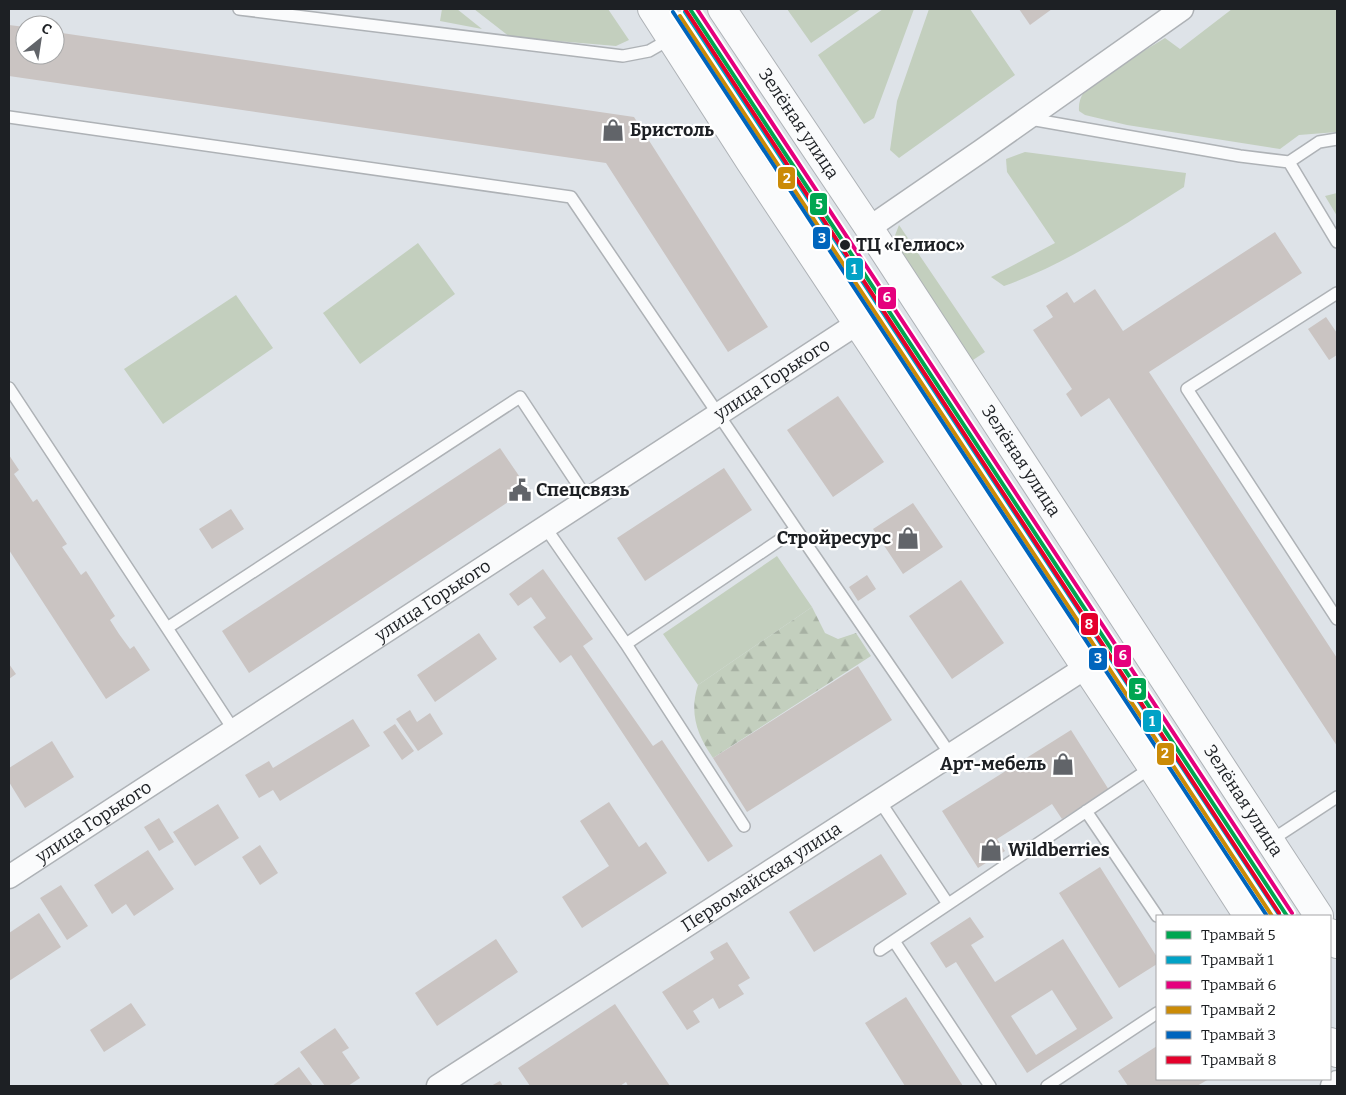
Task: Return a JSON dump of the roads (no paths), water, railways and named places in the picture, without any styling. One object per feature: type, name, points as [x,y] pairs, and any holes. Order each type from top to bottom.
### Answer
[{"type":"street","points":[[652,9],[1152,767],[1247,915]]},
{"type":"street","name":"Зелёная улица","points":[[722,9],[869,228],[1318,915]]},
{"type":"street","points":[[869,228],[1182,9]]},
{"type":"street","name":"улица Горького","points":[[9,877],[235,732],[858,323]]},
{"type":"street","name":"Первомайская улица","points":[[438,1086],[1085,668]]},
{"type":"street","points":[[1332,1086],[1337,1082]]},
{"type":"lane","points":[[239,9],[623,56],[649,51],[670,38]]},
{"type":"lane","points":[[9,117],[571,197],[950,754]]},
{"type":"lane","points":[[1028,118],[1289,162],[1320,142],[1337,139]]},
{"type":"lane","points":[[1289,162],[1337,242]]},
{"type":"lane","points":[[1337,293],[1187,389],[1337,619]]},
{"type":"lane","points":[[9,388],[235,732]]},
{"type":"lane","points":[[168,628],[520,397],[588,500]]},
{"type":"lane","points":[[545,528],[626,644],[744,826]]},
{"type":"lane","points":[[626,644],[796,529]]},
{"type":"lane","points":[[880,950],[1152,767]]},
{"type":"lane","points":[[1270,842],[1337,797]]},
{"type":"lane","points":[[879,800],[948,904]]},
{"type":"lane","points":[[1086,812],[1156,915]]},
{"type":"lane","points":[[894,941],[990,1086]]},
{"type":"lane","points":[[1047,1086],[1156,1014]]},
{"type":"tram line","name":"8","points":[[685,9],[1279,913]]},
{"type":"tram line","name":"5","points":[[690,9],[1286,915]]},
{"type":"tram line","name":"6","points":[[697,9],[1292,913]]},
{"type":"tram line","name":"3","points":[[673,12],[1266,915]]},
{"type":"tram line","name":"1","points":[[685,12],[1279,915]]},
{"type":"tram line","name":"2","points":[[680,16],[1271,915]]},
{"type":"place","name":"Бристоль","points":[[613,130]]},
{"type":"place","name":"ТЦ «Гелиос»","points":[[845,245]]},
{"type":"place","name":"Спецсвязь","points":[[520,490]]},
{"type":"place","name":"Стройресурс","points":[[908,538]]},
{"type":"place","name":"Арт-мебель","points":[[1063,764]]},
{"type":"place","name":"Wildberries","points":[[991,850]]}]
